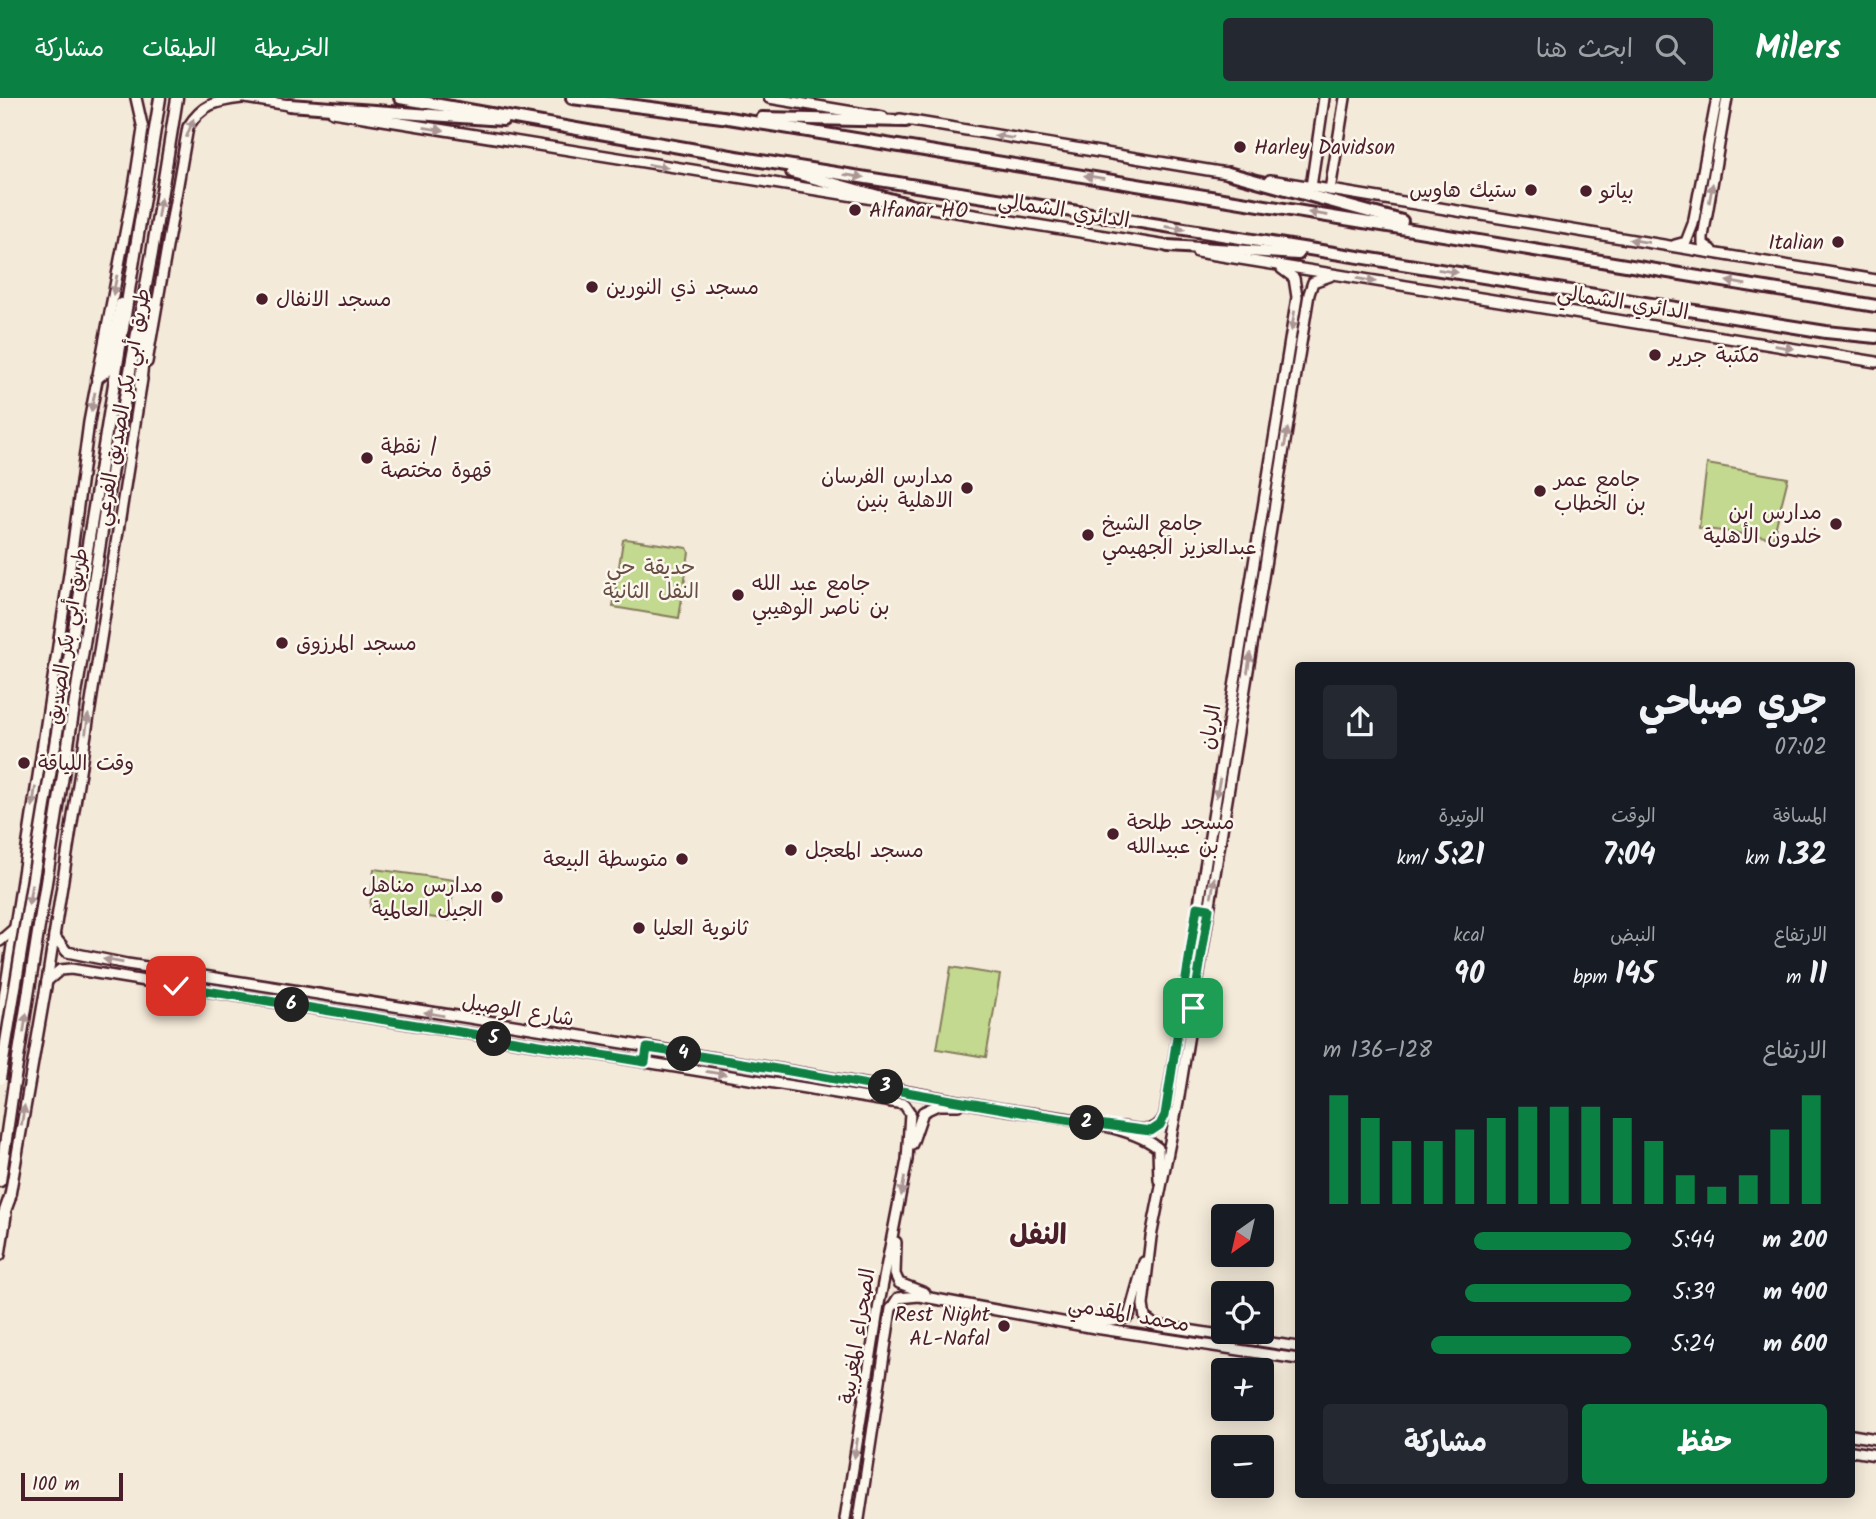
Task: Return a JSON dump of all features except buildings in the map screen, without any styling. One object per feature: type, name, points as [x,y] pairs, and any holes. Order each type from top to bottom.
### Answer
[{"type":"highway","name":"الدائري الشمالي","points":[[400,98],[550,122],[742,158],[1826,332],[1876,337]]},
{"type":"highway","name":"الدائري الشمالي","points":[[572,98],[722,117],[1876,306]]},
{"type":"highway","points":[[289,105],[550,122]]},
{"type":"highway","points":[[722,117],[906,121]]},
{"type":"highway","points":[[742,158],[907,204]]},
{"type":"highway","points":[[1228,173],[1455,236]]},
{"type":"highway","points":[[1168,246],[1357,257]]},
{"type":"highway","points":[[1831,299],[1876,300]]},
{"type":"highway","points":[[1826,332],[1876,345]]},
{"type":"main road","name":"طريق أبي بكر الصديق","points":[[0,1079],[160,98]]},
{"type":"main road","name":"طريق أبي بكر الصديق","points":[[0,1181],[112,468],[152,253],[177,98]]},
{"type":"main road","points":[[140,386],[152,253]]},
{"type":"main road","points":[[97,377],[107,370],[125,286],[131,278]]},
{"type":"main road","points":[[0,1225],[10,1197]]},
{"type":"street","name":"طريق أبي بكر الصديق الفرعي","points":[[0,1024],[97,377],[143,128],[136,98]]},
{"type":"street","name":"طريق أبي بكر الصديق الفرعي","points":[[0,1255],[47,981],[140,386],[188,127],[197,112],[213,102],[244,98]]},
{"type":"street","name":"الدائري الشمالي","points":[[244,98],[1876,362]]},
{"type":"street","points":[[769,98],[1876,279]]},
{"type":"street","points":[[1311,187],[1324,98]]},
{"type":"street","points":[[1330,190],[1345,98]]},
{"type":"street","points":[[1671,246],[1686,242],[1693,224],[1717,98]]},
{"type":"street","points":[[1717,253],[1703,244],[1704,227],[1727,98]]},
{"type":"street","points":[[1693,224],[1693,230],[1698,234],[1704,227]]},
{"type":"street","points":[[1274,266],[1291,274],[1297,290],[1309,292],[1318,278],[1335,275]]},
{"type":"street","name":"الريان","points":[[1082,1122],[1151,1131],[1160,1125],[1165,1115],[1297,290]]},
{"type":"street","name":"الريان","points":[[1151,1237],[1178,1102],[1309,292]]},
{"type":"street","points":[[1197,907],[1209,909]]},
{"type":"street","points":[[0,941],[15,928]]},
{"type":"street","points":[[47,981],[60,971],[71,969],[74,954],[63,948],[54,936]]},
{"type":"street","name":"شارع الوصيل","points":[[74,954],[984,1106]]},
{"type":"street","points":[[0,962],[8,973]]},
{"type":"street","name":"شارع الوصيل","points":[[71,969],[893,1100],[904,1104],[910,1113],[907,1160]]},
{"type":"street","points":[[645,1062],[647,1048]]},
{"type":"street","points":[[907,1160],[923,1112],[938,1105],[984,1106],[1082,1122]]},
{"type":"street","name":"الريان","points":[[1082,1122],[1147,1139],[1158,1148],[1159,1196]]},
{"type":"street","name":"الصحراء المغربية","points":[[845,1519],[879,1304],[907,1160]]},
{"type":"street","name":"محمد المقدمي","points":[[898,1212],[894,1266],[900,1283],[954,1302]]},
{"type":"street","points":[[1046,1318],[1107,1322],[1121,1321],[1129,1316],[1151,1237]]},
{"type":"street","name":"محمد المقدمي","points":[[1151,1237],[1143,1305],[1145,1318],[1155,1325],[1211,1334]]},
{"type":"street","name":"محمد المقدمي","points":[[898,1298],[919,1296],[1295,1358]]},
{"type":"street","name":"الصحراء المغربية","points":[[859,1519],[891,1309],[898,1298]]},
{"type":"street","points":[[1263,1353],[1265,1344]]},
{"type":"street","name":"محمد المقدمي","points":[[1274,1344],[1295,1347]]},
{"type":"street","points":[[1855,1436],[1876,1439]]},
{"type":"street","points":[[1855,1452],[1876,1455]]},
{"type":"green space","points":[[1707,464],[1788,478],[1773,538],[1699,528]]},
{"type":"green space","name":"حديقة حي النفل الثانية","points":[[623,540],[687,548],[689,552],[679,618],[613,607]]},
{"type":"green space","points":[[374,869],[455,880],[449,920],[370,908]]},
{"type":"green space","points":[[951,967],[1000,975],[986,1057],[937,1049]]},
{"type":"tunnel","points":[[49,700],[58,715],[74,720],[89,706]]},
{"type":"tunnel","points":[[40,751],[52,743],[63,742],[74,747],[83,757]]},
{"type":"place","name":"Harley Davidson","points":[[1240,147]]},
{"type":"place","name":"ستيك هاوس","points":[[1531,190]]},
{"type":"place","name":"بياتو","points":[[1586,191]]},
{"type":"place","name":"Alfanar HO","points":[[855,210]]},
{"type":"place","name":"Italian","points":[[1838,242]]},
{"type":"place","name":"مسجد ذي النورين","points":[[592,287]]},
{"type":"place","name":"مسجد الانفال","points":[[262,299]]},
{"type":"place","name":"مكتبة جرير","points":[[1655,355]]},
{"type":"place","name":"نقطة | قهوة مختصة","points":[[367,458]]},
{"type":"place","name":"مدارس الفرسان الاهلية بنين","points":[[967,488]]},
{"type":"place","name":"جامع عمر بن الخطاب","points":[[1540,491]]},
{"type":"place","name":"مدارس ابن خلدون الأهلية","points":[[1836,524]]},
{"type":"place","name":"جامع الشيخ عبدالعزيز الجهيمي","points":[[1088,535]]},
{"type":"place","name":"جامع عبد الله بن ناصر الوهيبي","points":[[738,595]]},
{"type":"place","name":"مسجد المرزوق","points":[[282,643]]},
{"type":"place","name":"وقت اللياقة","points":[[24,763]]},
{"type":"place","name":"مسجد طلحة بن عبيدالله","points":[[1113,834]]},
{"type":"place","name":"مسجد المعجل","points":[[791,850]]},
{"type":"place","name":"متوسطة البيعة","points":[[682,859]]},
{"type":"place","name":"مدارس مناهل الجيل العالمية","points":[[497,897]]},
{"type":"place","name":"ثانوية العليا","points":[[639,928]]},
{"type":"place","name":"Rest Night AL-Nafal","points":[[1004,1326]]},
{"type":"district","name":"النفل","points":[[1038,1234]]},
{"type":"route","points":[[176,986],[645,1062],[647,1048],[934,1095],[1049,1117],[1151,1131],[1160,1125],[1165,1115],[1197,907],[1209,909],[1193,1008]]}]
